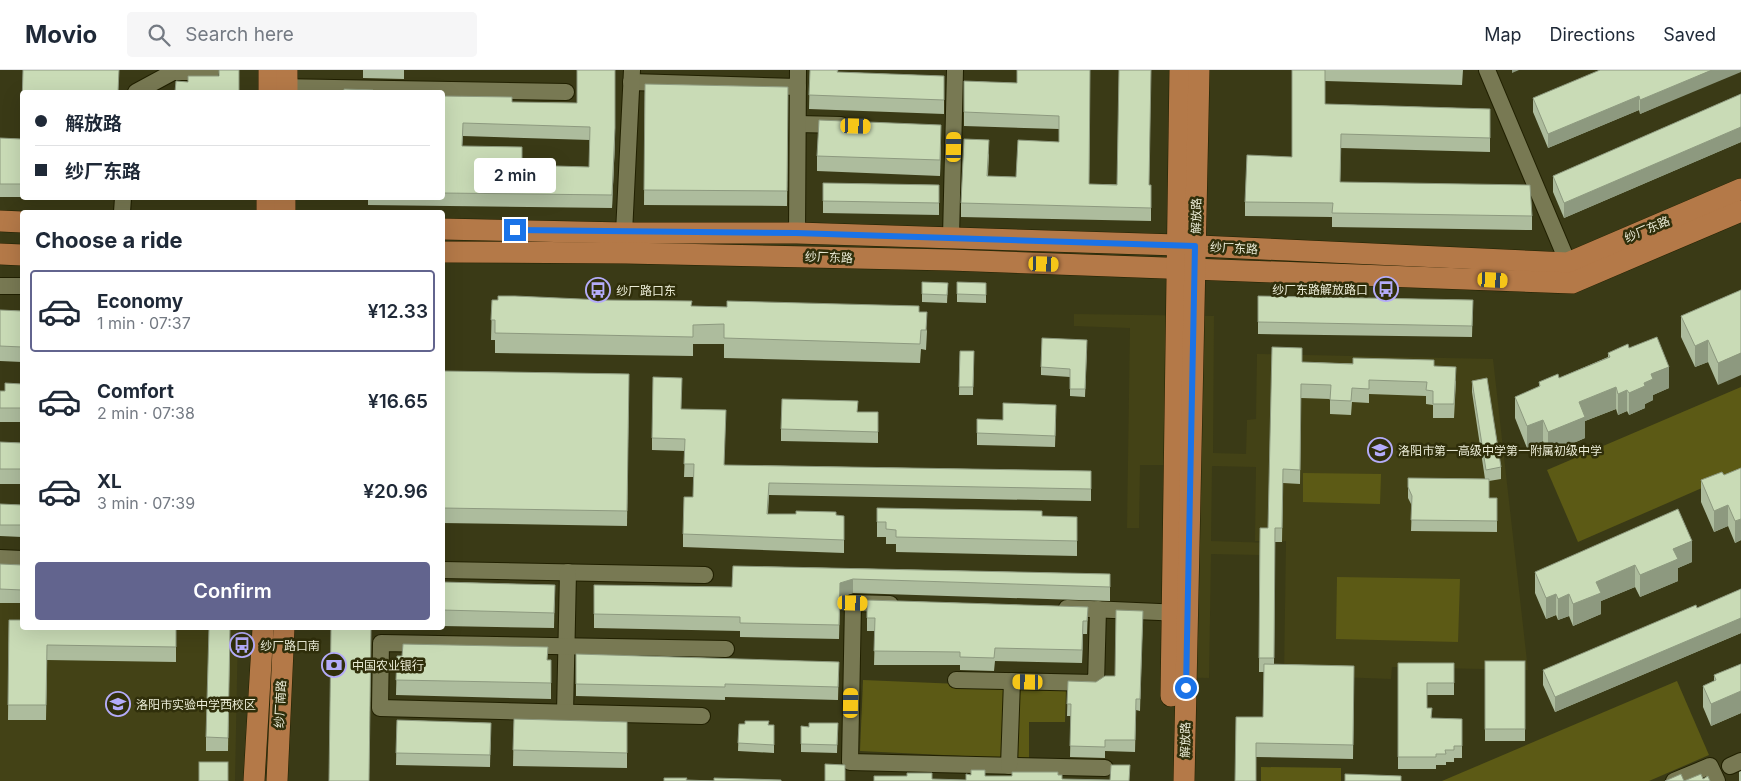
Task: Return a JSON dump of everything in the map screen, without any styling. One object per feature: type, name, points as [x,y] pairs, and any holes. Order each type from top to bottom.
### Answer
[{"type":"main road","name":"解放路","points":[[1180,70],[1186,245]]},
{"type":"main road","name":"解放路","points":[[1171,781],[1179,612],[1185,268],[1200,70]]},
{"type":"main road","name":"纱厂东路","points":[[445,229],[624,233],[796,233],[1186,245],[1568,263],[1741,189]]},
{"type":"main road","name":"纱厂东路","points":[[445,252],[796,256],[1185,268],[1572,283],[1741,211]]},
{"type":"main road","points":[[0,221],[20,222]]},
{"type":"main road","points":[[0,254],[20,255]]},
{"type":"main road","name":"解放路","points":[[1179,612],[1184,781]]},
{"type":"main road","name":"纱厂南路","points":[[254,781],[263,630]]},
{"type":"main road","name":"纱厂南路","points":[[276,781],[284,630]]},
{"type":"street","points":[[796,233],[798,70]]},
{"type":"street","points":[[952,238],[956,70]]},
{"type":"street","points":[[1487,70],[1568,263]]},
{"type":"street","points":[[140,90],[173,72],[211,72]]},
{"type":"street","points":[[624,233],[631,76],[798,87]]},
{"type":"street","points":[[278,83],[566,92]]},
{"type":"street","points":[[798,124],[856,126]]},
{"type":"street","points":[[934,128],[954,128]]},
{"type":"street","points":[[0,286],[20,286]]},
{"type":"street","points":[[0,558],[20,559]]},
{"type":"street","points":[[445,570],[705,575]]},
{"type":"street","points":[[565,713],[568,572]]},
{"type":"street","points":[[902,604],[853,603],[850,762],[1104,768]]},
{"type":"street","points":[[1049,608],[1179,612]]},
{"type":"street","points":[[956,680],[1096,683],[1098,609]]},
{"type":"street","points":[[702,716],[380,708],[381,643],[726,649]]},
{"type":"street","points":[[1009,766],[1012,681]]},
{"type":"street","points":[[1674,781],[1710,766],[1717,781]]},
{"type":"shaded area","name":"洛阳市第一高级中学第一附属初级中学","points":[[1074,314],[1214,316],[1213,453],[1246,454],[1247,420],[1256,419],[1257,354],[1493,359],[1528,670],[1392,667],[1391,679],[1284,675],[1286,541],[1255,541],[1256,467],[1212,466],[1211,541],[1273,543],[1272,668],[1259,668],[1260,555],[1211,554],[1209,678],[1171,677],[1174,465],[1140,465],[1139,528],[1127,528],[1130,328],[1074,326]]},
{"type":"shaded area","points":[[1741,387],[1741,471],[1578,542],[1547,470]]},
{"type":"shaded area","points":[[1303,473],[1381,474],[1380,504],[1303,502]]},
{"type":"shaded area","name":"洛阳市实验中学西校区","points":[[0,572],[20,573],[20,630],[238,630],[235,781],[0,781]]},
{"type":"shaded area","points":[[1337,577],[1460,579],[1458,642],[1336,639]]},
{"type":"shaded area","points":[[863,680],[1008,686],[1005,758],[860,751]]},
{"type":"shaded area","points":[[1677,681],[1709,755],[1649,781],[1442,781]]},
{"type":"shaded area","points":[[1015,687],[1066,688],[1065,722],[1029,722],[1029,758],[1015,758]]},
{"type":"shaded area","points":[[1261,767],[1341,768],[1341,781],[1261,781]]},
{"type":"building","points":[[23,70],[119,70],[118,90],[22,90]]},
{"type":"building","points":[[219,70],[239,70],[239,90],[175,90],[176,81],[188,82],[188,76],[219,76]]},
{"type":"building","points":[[577,70],[615,70],[612,195],[445,193],[445,96],[512,97],[512,102],[577,103]],"holes":[[[463,123],[590,127],[589,167],[522,165],[522,147],[462,146]]]},
{"type":"building","points":[[810,70],[944,76],[944,100],[809,95]]},
{"type":"building","points":[[1017,70],[1090,70],[1089,184],[1117,185],[1119,70],[1151,70],[1149,185],[1151,185],[1151,208],[961,203],[964,139],[989,140],[987,176],[1016,177],[1018,140],[1059,142],[1059,116],[964,112],[964,81],[1017,83]]},
{"type":"building","points":[[1292,70],[1325,70],[1325,104],[1490,109],[1490,138],[1341,134],[1340,182],[1530,185],[1532,216],[1332,213],[1333,203],[1245,202],[1247,155],[1292,157]]},
{"type":"building","points":[[1600,70],[1712,70],[1640,100],[1639,96],[1548,134],[1533,98]]},
{"type":"building","points":[[645,84],[788,87],[787,191],[644,190]]},
{"type":"building","points":[[1741,94],[1741,127],[1564,203],[1553,176]]},
{"type":"building","points":[[819,120],[941,125],[940,160],[817,156]]},
{"type":"building","points":[[0,138],[20,139],[20,184],[0,184]]},
{"type":"building","points":[[823,183],[939,185],[939,203],[823,201]]},
{"type":"building","points":[[922,282],[948,283],[947,295],[922,294]]},
{"type":"building","points":[[957,282],[986,283],[986,295],[957,294]]},
{"type":"building","points":[[1741,290],[1741,353],[1718,363],[1708,340],[1695,346],[1681,316]]},
{"type":"building","points":[[498,296],[692,301],[691,306],[727,307],[727,301],[919,306],[919,312],[927,312],[926,330],[921,330],[920,344],[724,338],[724,324],[693,325],[693,337],[495,333],[495,320],[491,320],[492,300],[498,300]]},
{"type":"building","points":[[1258,296],[1473,300],[1472,326],[1258,322]]},
{"type":"building","points":[[0,310],[20,311],[20,347],[0,346]]},
{"type":"building","points":[[1657,337],[1669,367],[1651,374],[1653,379],[1644,383],[1645,386],[1629,393],[1627,390],[1618,394],[1616,387],[1579,402],[1585,417],[1548,432],[1543,420],[1527,426],[1515,397],[1540,386],[1539,382],[1558,374],[1559,378],[1610,357],[1608,353],[1628,344],[1629,348]]},
{"type":"building","points":[[1042,338],[1087,340],[1085,389],[1070,389],[1070,369],[1041,367]]},
{"type":"building","points":[[1272,347],[1302,348],[1302,362],[1353,364],[1353,358],[1434,360],[1434,366],[1456,367],[1454,404],[1433,404],[1433,391],[1426,390],[1427,382],[1369,380],[1369,389],[1352,388],[1351,401],[1330,400],[1331,385],[1301,384],[1300,470],[1283,469],[1282,528],[1275,528],[1274,658],[1259,658],[1260,528],[1268,528]]},
{"type":"building","points":[[960,351],[974,351],[973,387],[959,387]]},
{"type":"building","points":[[445,371],[629,374],[627,511],[445,508]]},
{"type":"building","points":[[653,377],[682,378],[681,409],[726,410],[724,465],[1091,471],[1091,489],[769,483],[767,514],[796,514],[796,511],[836,512],[836,515],[844,516],[844,540],[683,534],[684,497],[693,497],[694,464],[684,464],[685,439],[652,438]]},
{"type":"building","points":[[1487,378],[1501,467],[1486,470],[1472,381]]},
{"type":"building","points":[[5,383],[20,384],[20,408],[0,408],[0,391],[5,391]]},
{"type":"building","points":[[782,399],[858,401],[857,412],[878,412],[878,432],[781,429]]},
{"type":"building","points":[[1003,403],[1056,405],[1055,436],[977,433],[977,419],[1003,420]]},
{"type":"building","points":[[0,442],[20,443],[20,469],[0,469]]},
{"type":"building","points":[[1741,468],[1741,519],[1735,521],[1728,505],[1714,511],[1701,480],[1722,472],[1724,475]]},
{"type":"building","points":[[1408,478],[1489,479],[1489,498],[1497,498],[1497,521],[1411,520],[1412,496],[1408,487]]},
{"type":"building","points":[[0,504],[20,505],[20,525],[0,525]]},
{"type":"building","points":[[877,508],[1042,511],[1042,516],[1077,517],[1077,541],[896,537],[896,530],[886,529],[886,522],[877,522]]},
{"type":"building","points":[[1678,509],[1692,541],[1673,549],[1678,559],[1640,575],[1635,565],[1596,582],[1601,593],[1573,604],[1569,594],[1558,599],[1556,594],[1546,598],[1535,572]]},
{"type":"building","points":[[0,564],[20,565],[20,590],[0,589]]},
{"type":"building","points":[[733,566],[1110,574],[1110,587],[853,579],[840,583],[839,625],[740,623],[740,617],[594,614],[594,585],[732,587]]},
{"type":"building","points":[[445,582],[555,585],[554,613],[445,610]]},
{"type":"building","points":[[1741,589],[1741,618],[1555,697],[1543,670],[1696,605],[1697,608]]},
{"type":"building","points":[[867,600],[1088,607],[1087,621],[1083,621],[1082,650],[995,648],[994,658],[960,657],[960,652],[874,651],[875,618],[867,618]]},
{"type":"building","points":[[1116,610],[1143,611],[1140,699],[1136,699],[1135,740],[1105,740],[1105,747],[1070,746],[1071,704],[1067,704],[1068,681],[1096,682],[1105,676],[1115,676]]},
{"type":"building","points":[[9,620],[20,620],[20,630],[176,630],[176,647],[47,645],[46,705],[8,705]]},
{"type":"building","points":[[209,630],[230,630],[228,738],[206,737]]},
{"type":"building","points":[[331,630],[371,630],[369,781],[329,781]]},
{"type":"building","points":[[403,644],[548,647],[547,660],[551,660],[551,683],[396,680],[397,656],[402,656]]},
{"type":"building","points":[[576,654],[839,662],[838,687],[725,684],[725,687],[576,684]]},
{"type":"building","points":[[1485,661],[1525,661],[1525,729],[1485,729]]},
{"type":"building","points":[[1398,663],[1454,663],[1454,683],[1427,683],[1427,708],[1432,708],[1431,718],[1462,719],[1462,746],[1454,746],[1454,750],[1445,750],[1446,754],[1436,754],[1436,757],[1398,757]]},
{"type":"building","points":[[1264,664],[1354,666],[1353,745],[1256,743],[1256,781],[1235,781],[1236,717],[1263,717]]},
{"type":"building","points":[[1741,664],[1741,691],[1711,704],[1703,686],[1716,680],[1714,675]]},
{"type":"building","points":[[514,719],[627,722],[627,753],[513,750]]},
{"type":"building","points":[[397,720],[491,723],[490,755],[396,753]]},
{"type":"building","points":[[745,721],[769,721],[768,725],[774,725],[774,745],[738,743],[739,724],[745,724]]},
{"type":"building","points":[[809,723],[838,723],[837,745],[801,744],[801,726],[809,727]]},
{"type":"building","points":[[199,762],[228,762],[228,781],[199,781]]},
{"type":"building","points":[[825,764],[845,765],[845,781],[825,781]]},
{"type":"building","points":[[1111,765],[1130,765],[1129,781],[874,781],[874,776],[907,776],[907,773],[932,773],[932,779],[966,780],[966,774],[971,775],[971,770],[985,770],[985,776],[1012,776],[1012,772],[1058,772],[1058,775],[1062,775],[1062,779],[1110,780]]},
{"type":"building","points":[[1345,774],[1401,776],[1401,781],[1345,781]]},
{"type":"building","points":[[1681,774],[1684,781],[1665,781]]},
{"type":"building","points":[[1701,774],[1703,779],[1708,776],[1710,781],[1684,781]]},
{"type":"building","points":[[664,778],[687,778],[686,780],[714,781],[664,781]]},
{"type":"building","points":[[714,778],[781,780],[781,781],[714,781]]},
{"type":"place","name":"纱厂东路解放路口","points":[[1386,289]]},
{"type":"place","name":"纱厂路口东","points":[[598,290]]},
{"type":"place","name":"洛阳市第一高级中学第一附属初级中学","points":[[1380,450]]},
{"type":"place","name":"纱厂路口南","points":[[242,645]]},
{"type":"place","name":"中国农业银行","points":[[334,665]]},
{"type":"place","name":"洛阳市实验中学西校区","points":[[118,704]]},
{"type":"route","points":[[515,230],[624,233],[796,233],[1195,246],[1186,688]]}]
